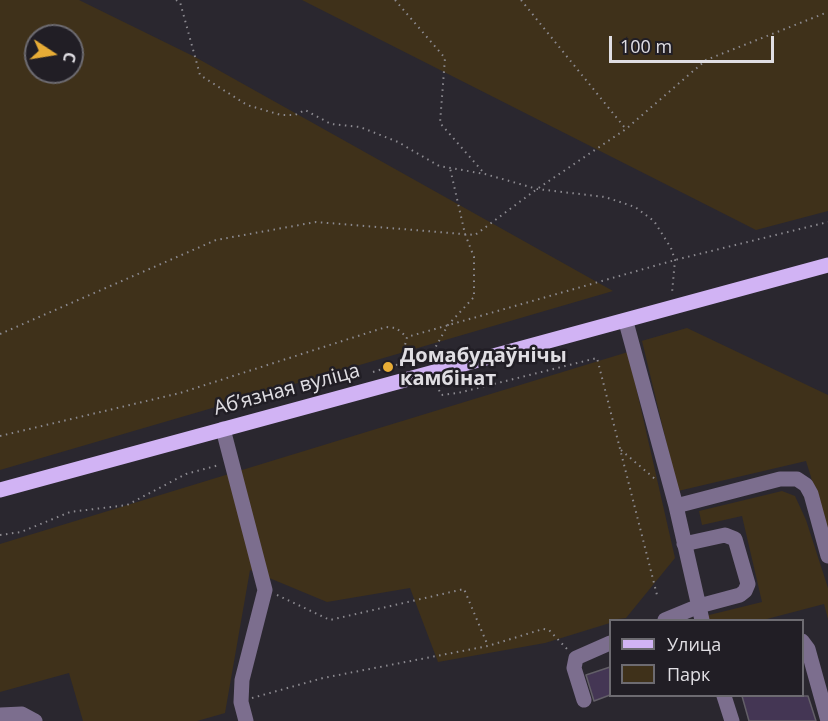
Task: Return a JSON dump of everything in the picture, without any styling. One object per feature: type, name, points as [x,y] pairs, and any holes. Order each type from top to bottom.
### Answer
[{"type":"main road","name":"Абʼязная вуліца","points":[[0,490],[626,322],[828,265]]},
{"type":"lane","points":[[626,322],[676,506],[700,614]]},
{"type":"lane","points":[[223,429],[265,590],[242,680],[241,702],[246,721]]},
{"type":"lane","points":[[676,506],[780,479],[797,479],[806,484],[811,494],[828,556]]},
{"type":"lane","points":[[675,619],[700,614],[746,591],[747,578],[738,544],[730,536],[684,544]]},
{"type":"lane","points":[[584,700],[574,668],[576,658],[609,643]]},
{"type":"lane","points":[[804,644],[808,649],[828,721]]},
{"type":"lane","points":[[724,697],[732,721]]},
{"type":"lane","points":[[0,715],[29,715],[35,721]]},
{"type":"path","points":[[176,0],[180,2],[200,75],[247,105],[281,115],[295,115],[305,110],[331,124],[360,127],[398,142],[439,166],[484,174],[537,189],[605,197],[635,207],[654,221],[671,248],[675,260],[670,308]]},
{"type":"path","points":[[395,0],[445,58],[440,123],[484,174]]},
{"type":"path","points":[[521,0],[626,129]]},
{"type":"path","points":[[0,334],[216,240],[316,222],[476,235],[537,189],[626,129],[706,60],[828,12]]},
{"type":"path","points":[[430,357],[448,325],[474,297],[474,257],[465,234],[450,168]]},
{"type":"path","points":[[407,337],[675,260],[828,222]]},
{"type":"path","points":[[0,436],[180,393],[386,327],[396,328],[407,337]]},
{"type":"path","points":[[407,337],[405,345],[412,361]]},
{"type":"path","points":[[439,390],[441,394],[458,393],[597,358],[657,595]]},
{"type":"path","points":[[373,372],[406,362]]},
{"type":"path","points":[[621,450],[655,480]]},
{"type":"path","points":[[0,535],[21,532],[70,512],[127,505],[186,474],[231,462]]},
{"type":"path","points":[[265,590],[330,620],[464,589],[488,646]]},
{"type":"path","points":[[241,702],[323,678],[488,646],[543,629],[549,630],[576,658]]},
{"type":"green space","points":[[0,0],[79,0],[195,57],[613,291],[0,470]]},
{"type":"green space","points":[[302,0],[828,0],[828,211],[756,230]]},
{"type":"green space","points":[[687,328],[828,395],[828,532],[806,461],[678,491],[642,341],[638,342]]},
{"type":"green space","points":[[628,352],[675,558],[626,618],[609,619],[609,623],[545,643],[438,662],[410,588],[327,602],[250,570],[225,713],[197,721],[83,721],[69,673],[0,692],[0,544]]},
{"type":"green space","points":[[782,491],[795,496],[806,520],[828,588],[828,619],[824,604],[767,619],[705,619],[705,616],[762,602],[742,516],[702,525],[699,511]]},
{"type":"building","points":[[609,667],[609,695],[594,701],[586,675]]},
{"type":"building","points":[[808,696],[816,721],[749,721],[742,697]]},
{"type":"place","name":"Домабудаўнічы камбінат","points":[[388,367]]}]
